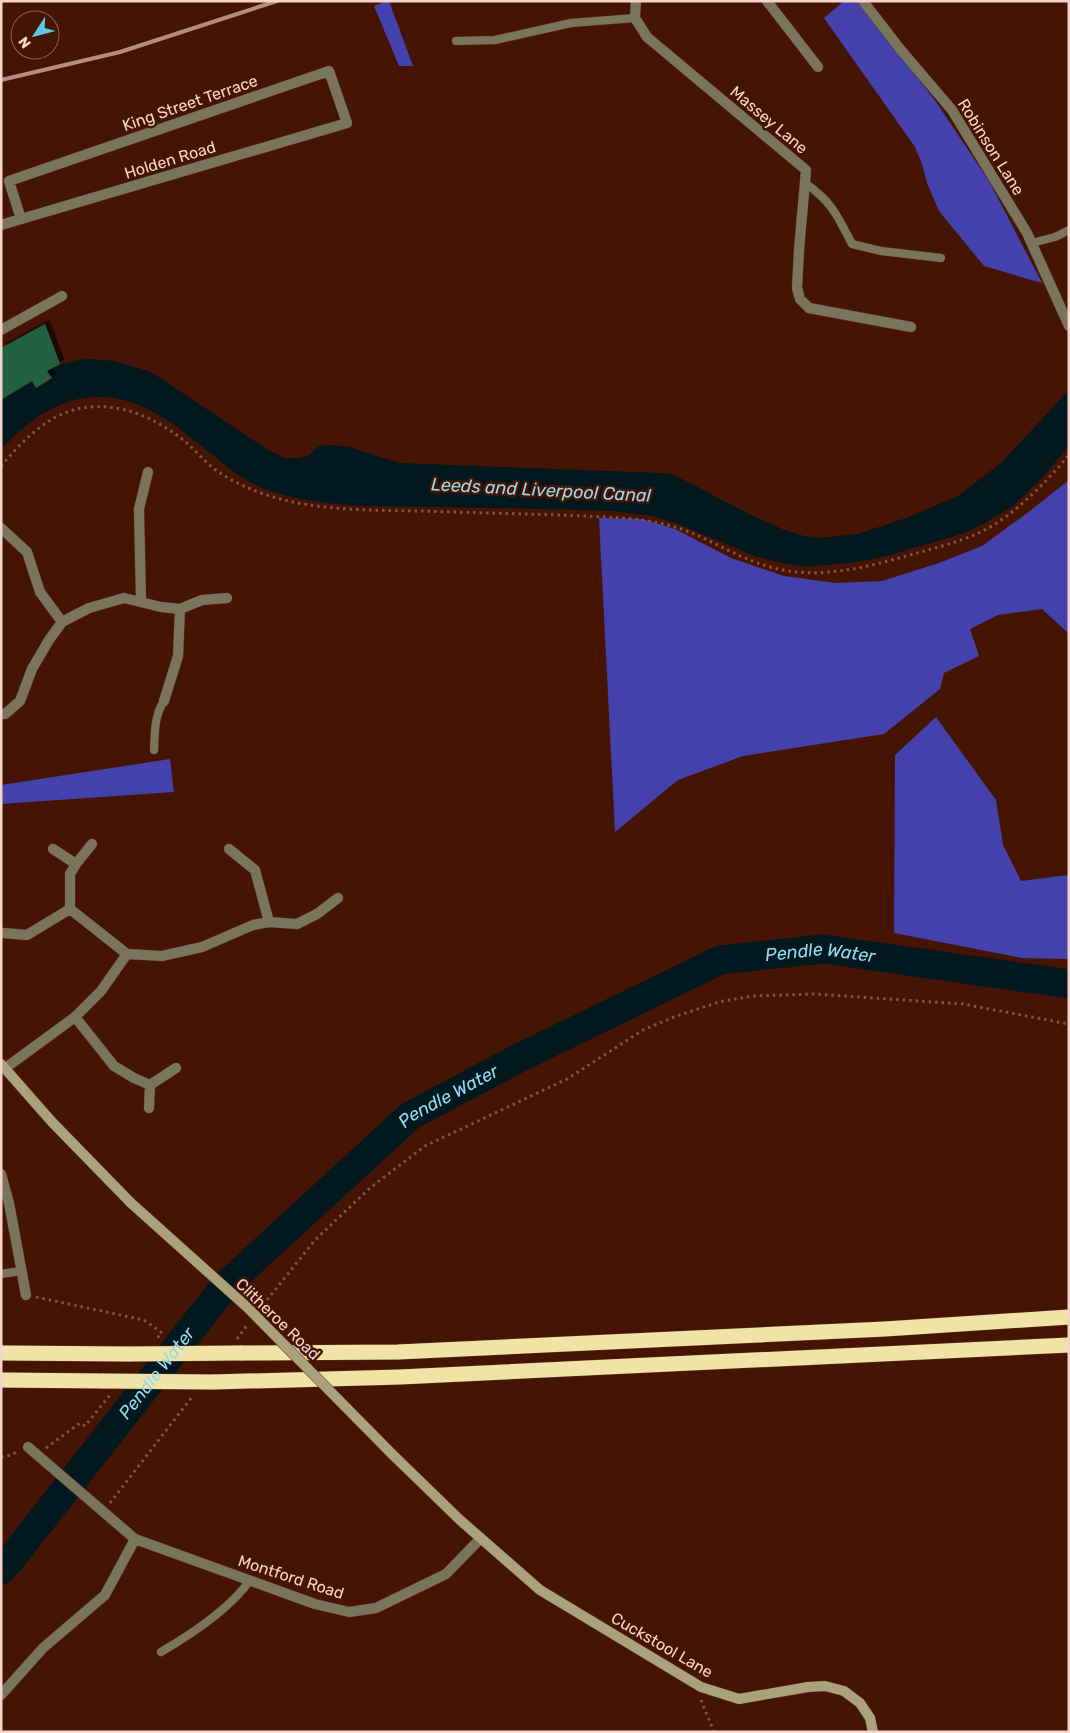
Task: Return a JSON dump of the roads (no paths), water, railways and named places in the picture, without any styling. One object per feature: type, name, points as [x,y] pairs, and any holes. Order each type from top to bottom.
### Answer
[{"type":"highway","points":[[1,1353],[129,1354],[238,1347],[398,1352],[885,1329],[1069,1317]]},
{"type":"highway","points":[[1,1380],[213,1382],[410,1377],[1069,1346]]},
{"type":"main road","name":"Clitheroe Road","points":[[3,1066],[52,1122],[131,1203],[248,1308],[392,1454],[481,1538],[540,1590]]},
{"type":"main road","name":"Cuckstool Lane","points":[[540,1590],[701,1687],[739,1699],[808,1687],[825,1686],[844,1690],[860,1703],[870,1718],[873,1732]]},
{"type":"street","points":[[634,18],[636,1]]},
{"type":"street","points":[[767,1],[818,67]]},
{"type":"street","name":"Robinson Lane","points":[[863,1],[900,49],[952,110],[1028,233],[1069,326]]},
{"type":"street","name":"Massey Lane","points":[[634,18],[647,37],[806,170],[798,250],[797,288],[800,299],[809,308],[911,327]]},
{"type":"street","name":"King Street Terrace","points":[[21,219],[9,181],[329,71],[347,124]]},
{"type":"street","name":"Holden Road","points":[[1,225],[347,124]]},
{"type":"street","points":[[1,330],[62,296]]},
{"type":"street","points":[[141,602],[139,509],[148,472]]},
{"type":"street","points":[[1,528],[28,552],[40,592],[62,622]]},
{"type":"street","points":[[1,714],[5,714],[20,701],[32,669],[62,622],[89,608],[124,598],[161,607],[180,609],[202,600],[227,598]]},
{"type":"street","points":[[164,701],[178,656],[180,609]]},
{"type":"street","points":[[70,909],[70,874],[92,844]]},
{"type":"street","points":[[53,849],[76,864]]},
{"type":"street","points":[[229,849],[255,870],[269,922]]},
{"type":"street","points":[[70,909],[127,954],[162,956],[202,947],[253,925],[269,922],[297,924],[318,914],[338,898]]},
{"type":"street","points":[[3,933],[27,935],[70,909]]},
{"type":"street","points":[[3,1066],[75,1017],[101,991],[127,954]]},
{"type":"street","points":[[75,1017],[114,1066],[150,1086]]},
{"type":"street","points":[[150,1086],[176,1068]]},
{"type":"street","points":[[149,1108],[150,1086]]},
{"type":"street","points":[[1,1174],[9,1203],[26,1295]]},
{"type":"street","name":"Montford Road","points":[[28,1446],[135,1539],[315,1604],[349,1612],[376,1608],[446,1574],[481,1538]]},
{"type":"street","points":[[1,1695],[43,1648],[105,1595],[135,1539]]},
{"type":"lane","points":[[456,40],[495,40],[571,23],[634,18]]},
{"type":"lane","points":[[805,183],[820,194],[836,211],[852,244],[881,251],[941,258]]},
{"type":"lane","points":[[1032,243],[1055,237],[1069,230]]},
{"type":"lane","points":[[154,750],[158,710],[164,701]]},
{"type":"lane","points":[[1,1274],[21,1271]]},
{"type":"lane","points":[[162,1652],[198,1628],[242,1591],[250,1580]]},
{"type":"water","name":"Leeds and Liverpool Canal","points":[[89,359],[115,361],[151,372],[265,448],[284,458],[308,456],[319,446],[332,445],[350,447],[399,463],[671,474],[782,529],[804,536],[819,538],[858,534],[909,517],[958,496],[1001,463],[1068,391],[1069,446],[1042,478],[1012,507],[967,532],[887,556],[857,562],[806,567],[755,556],[678,524],[653,516],[612,511],[361,506],[324,503],[288,496],[245,480],[174,425],[138,405],[118,399],[83,398],[57,406],[32,421],[1,450],[1,400],[32,381],[36,388],[51,379],[47,371],[52,368],[67,362]]},
{"type":"waterway","name":"Pendle Water","points":[[1,1570],[225,1286],[410,1116],[519,1058],[720,960],[823,949],[1069,984]]},
{"type":"railway","points":[[1,80],[120,52],[277,1]]}]
